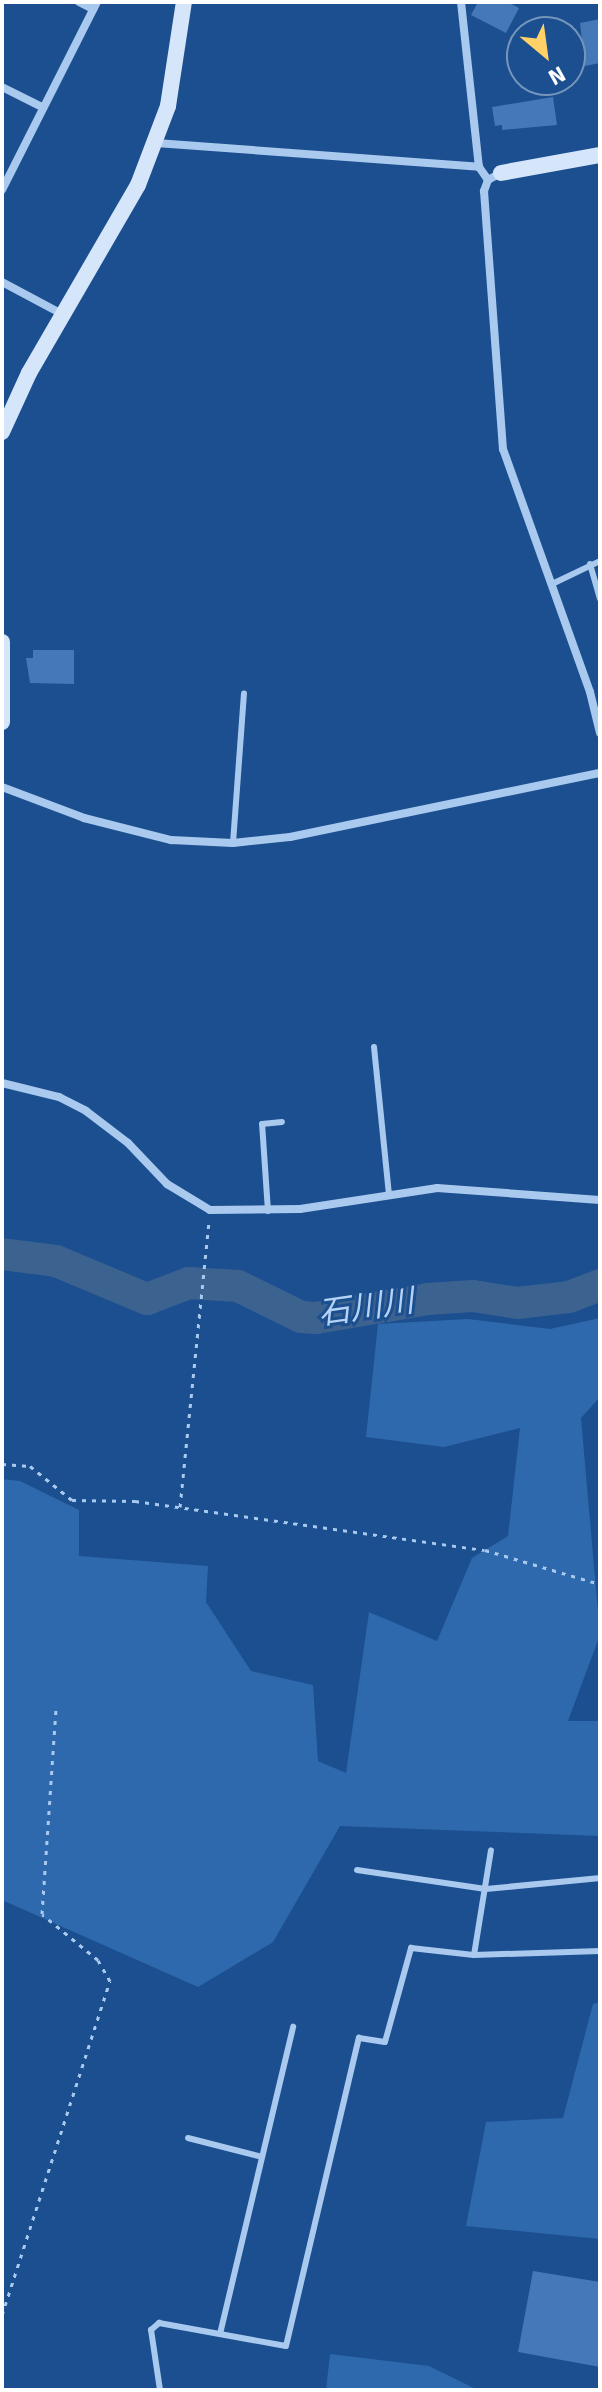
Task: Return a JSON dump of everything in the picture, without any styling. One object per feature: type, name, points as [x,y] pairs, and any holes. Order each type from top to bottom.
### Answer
[{"type":"street","points":[[2,190],[95,6],[79,2]]},
{"type":"street","points":[[2,432],[62,314],[138,185],[156,143],[180,53],[184,2]]},
{"type":"street","points":[[461,2],[479,167]]},
{"type":"street","points":[[2,87],[42,107]]},
{"type":"street","points":[[156,143],[479,167],[494,176],[600,155]]},
{"type":"street","points":[[494,176],[484,191],[491,325],[503,449],[552,584],[600,733]]},
{"type":"street","points":[[2,282],[62,314]]},
{"type":"street","points":[[2,642],[2,722]]},
{"type":"street","points":[[2,787],[84,818],[171,840],[233,843],[290,837],[600,773]]},
{"type":"street","points":[[2,1083],[59,1097],[86,1111],[128,1143],[167,1184],[210,1210],[268,1211],[437,1188],[600,1200]]},
{"type":"lane","points":[[552,584],[600,561]]},
{"type":"lane","points":[[590,564],[600,599]]},
{"type":"lane","points":[[233,843],[244,693]]},
{"type":"lane","points":[[374,1047],[389,1195]]},
{"type":"lane","points":[[268,1211],[262,1124],[282,1122]]},
{"type":"lane","points":[[474,1955],[491,1850]]},
{"type":"lane","points":[[357,1870],[486,1889],[600,1878]]},
{"type":"lane","points":[[160,2390],[151,2330],[159,2323],[286,2346],[359,2038],[385,2042],[411,1948],[474,1955],[600,1951]]},
{"type":"lane","points":[[220,2334],[293,2027]]},
{"type":"lane","points":[[188,2138],[262,2157]]},
{"type":"path","points":[[180,1507],[210,1210]]},
{"type":"path","points":[[2,1464],[30,1466],[72,1500],[180,1507],[485,1550],[600,1584]]},
{"type":"path","points":[[2,2315],[110,1981],[98,1960],[42,1914],[56,1706]]},
{"type":"shaded area","points":[[600,1318],[600,1397],[581,1418],[600,1635],[568,1721],[600,1721],[600,1836],[340,1826],[273,1942],[198,1987],[2,1900],[2,1479],[20,1481],[79,1510],[79,1556],[208,1566],[206,1602],[251,1671],[313,1685],[318,1761],[346,1773],[369,1612],[437,1641],[472,1558],[508,1536],[520,1428],[444,1447],[366,1437],[378,1324],[468,1319],[550,1329]]},
{"type":"shaded area","points":[[600,2002],[600,2239],[466,2226],[486,2122],[563,2118],[593,2004]]},
{"type":"shaded area","points":[[330,2354],[429,2366],[478,2390],[326,2390]]},
{"type":"building","points":[[478,2],[508,2],[519,8],[515,16],[506,16],[506,33],[471,15]]},
{"type":"building","points":[[600,19],[600,63],[586,66],[586,22]]},
{"type":"building","points":[[553,97],[557,125],[502,130],[502,125],[495,126],[492,107]]},
{"type":"building","points":[[33,650],[74,650],[74,684],[30,683],[26,658],[33,658]]},
{"type":"building","points":[[533,2271],[600,2282],[600,2367],[518,2352]]},
{"type":"waterway","name":"石川川","points":[[2,1254],[56,1261],[147,1299],[189,1283],[238,1286],[301,1317],[316,1318],[428,1299],[473,1296],[517,1303],[569,1297],[600,1285]]}]
